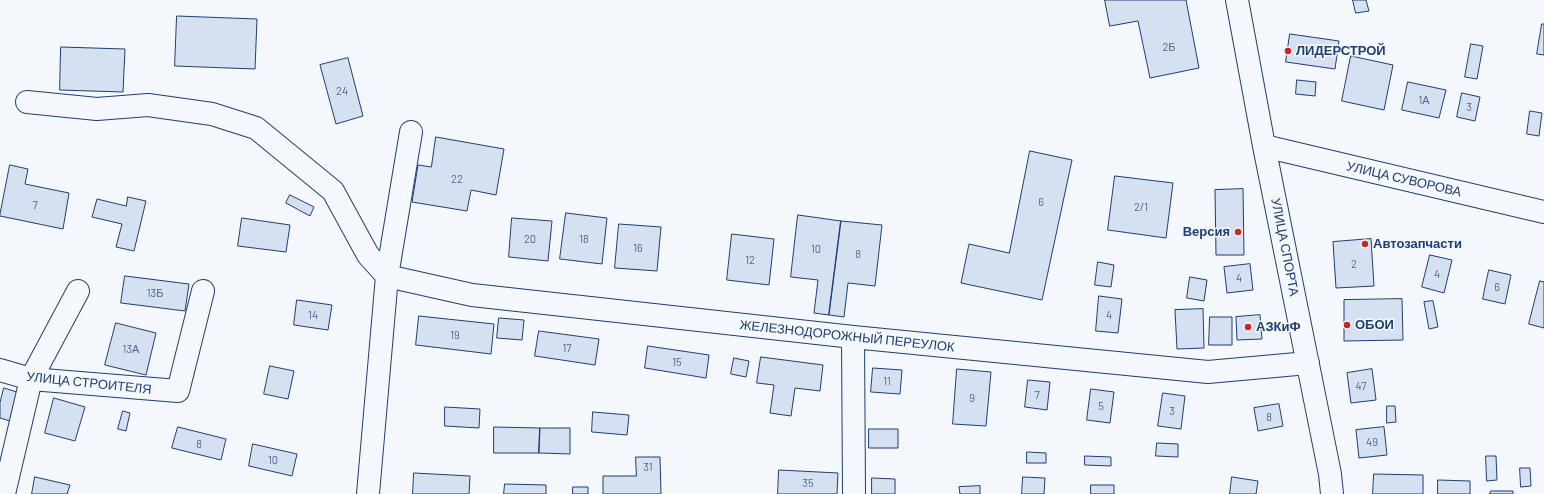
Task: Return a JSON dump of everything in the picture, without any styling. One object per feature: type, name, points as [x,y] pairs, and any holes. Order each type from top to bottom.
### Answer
[{"type":"street","name":"УЛИЦА СПОРТА","points":[[1237,0],[1264,146],[1330,474],[1332,494]]},
{"type":"street","points":[[27,102],[97,110],[148,104],[212,114],[256,128],[333,191],[368,255],[387,276]]},
{"type":"street","points":[[368,494],[387,276],[411,132]]},
{"type":"street","name":"УЛИЦА СУВОРОВА","points":[[1264,146],[1544,212]]},
{"type":"street","name":"ЖЕЛЕЗНОДОРОЖНЫЙ ПЕРЕУЛОК","points":[[387,276],[472,295],[853,338],[1208,372],[1308,363]]},
{"type":"street","points":[[4,494],[31,379],[78,291]]},
{"type":"street","name":"УЛИЦА СТРОИТЕЛЯ","points":[[0,370],[31,379],[178,391],[203,291]]},
{"type":"street","points":[[853,338],[854,494]]},
{"type":"building","points":[[1105,0],[1186,0],[1199,68],[1150,78],[1138,21],[1110,26]]},
{"type":"building","points":[[1353,0],[1366,0],[1369,11],[1356,13]]},
{"type":"building","points":[[177,16],[257,19],[255,69],[175,66]]},
{"type":"building","points":[[1542,24],[1544,24],[1544,55],[1537,54]]},
{"type":"building","points":[[1290,34],[1339,41],[1335,69],[1286,62]]},
{"type":"building","points":[[1471,44],[1483,46],[1477,79],[1465,77]]},
{"type":"building","points":[[61,47],[125,49],[123,92],[60,90]]},
{"type":"building","points":[[1351,56],[1393,65],[1384,110],[1342,101]]},
{"type":"building","points":[[348,58],[363,116],[336,124],[320,65]]},
{"type":"building","points":[[1297,80],[1316,82],[1315,96],[1296,94]]},
{"type":"building","points":[[1408,82],[1446,90],[1439,118],[1402,110]]},
{"type":"building","points":[[1462,93],[1480,97],[1475,121],[1457,117]]},
{"type":"building","points":[[1530,111],[1542,113],[1539,136],[1527,134]]},
{"type":"building","points":[[436,137],[504,149],[496,195],[471,190],[467,211],[412,202],[418,165],[431,167]]},
{"type":"building","points":[[1030,151],[1072,160],[1042,300],[961,283],[969,244],[1009,253]]},
{"type":"building","points":[[10,165],[28,169],[25,184],[69,193],[63,229],[0,216]]},
{"type":"building","points":[[1115,176],[1173,183],[1166,238],[1108,230]]},
{"type":"building","points":[[1243,189],[1244,255],[1216,255],[1215,190]]},
{"type":"building","points":[[290,195],[314,207],[310,216],[286,203]]},
{"type":"building","points":[[128,197],[146,201],[134,251],[116,247],[122,224],[92,217],[97,199],[126,206]]},
{"type":"building","points":[[566,213],[607,218],[602,264],[560,259]]},
{"type":"building","points":[[798,215],[841,221],[829,315],[814,313],[818,280],[791,277]]},
{"type":"building","points":[[242,218],[290,225],[286,252],[238,246]]},
{"type":"building","points":[[512,218],[552,221],[548,261],[509,257]]},
{"type":"building","points":[[841,221],[882,225],[875,286],[848,283],[844,317],[829,315]]},
{"type":"building","points":[[619,224],[661,227],[657,271],[615,268]]},
{"type":"building","points":[[732,234],[774,239],[769,285],[727,280]]},
{"type":"building","points":[[1371,239],[1374,286],[1336,288],[1333,242]]},
{"type":"building","points":[[1430,255],[1452,260],[1444,293],[1422,287]]},
{"type":"building","points":[[1098,262],[1114,265],[1111,287],[1095,285]]},
{"type":"building","points":[[1250,264],[1253,290],[1227,293],[1224,267]]},
{"type":"building","points":[[1489,270],[1511,275],[1505,304],[1483,299]]},
{"type":"building","points":[[125,276],[189,284],[185,311],[121,303]]},
{"type":"building","points":[[1190,277],[1207,280],[1204,301],[1187,298]]},
{"type":"building","points":[[1540,281],[1544,282],[1544,328],[1529,324]]},
{"type":"building","points":[[1099,296],[1122,299],[1118,333],[1096,331]]},
{"type":"building","points":[[1402,299],[1403,340],[1344,341],[1344,300]]},
{"type":"building","points":[[297,300],[332,305],[328,330],[294,325]]},
{"type":"building","points":[[1433,301],[1438,327],[1429,329],[1424,302]]},
{"type":"building","points":[[1203,309],[1204,348],[1177,349],[1175,310]]},
{"type":"building","points":[[1260,315],[1262,339],[1237,340],[1236,317]]},
{"type":"building","points":[[419,316],[494,324],[491,354],[416,345]]},
{"type":"building","points":[[1210,317],[1232,317],[1232,345],[1209,345]]},
{"type":"building","points":[[499,318],[524,320],[522,340],[497,338]]},
{"type":"building","points":[[116,323],[156,333],[146,375],[105,365]]},
{"type":"building","points":[[539,331],[599,339],[595,365],[535,356]]},
{"type":"building","points":[[648,346],[709,355],[706,378],[645,368]]},
{"type":"building","points":[[761,357],[823,365],[820,391],[795,388],[791,416],[770,413],[774,385],[757,383]]},
{"type":"building","points":[[734,358],[749,361],[746,377],[731,374]]},
{"type":"building","points":[[270,366],[294,371],[288,399],[264,394]]},
{"type":"building","points":[[873,368],[902,370],[900,394],[871,392]]},
{"type":"building","points":[[957,369],[991,372],[986,426],[953,424]]},
{"type":"building","points":[[1372,369],[1376,400],[1351,403],[1347,373]]},
{"type":"building","points":[[1028,380],[1050,382],[1047,410],[1025,407]]},
{"type":"building","points":[[4,388],[17,392],[10,421],[0,418],[0,403]]},
{"type":"building","points":[[1091,389],[1114,392],[1110,423],[1087,420]]},
{"type":"building","points":[[1163,393],[1185,396],[1181,429],[1158,426]]},
{"type":"building","points":[[54,398],[85,407],[75,441],[45,433]]},
{"type":"building","points":[[1279,404],[1283,426],[1258,431],[1254,408]]},
{"type":"building","points":[[1387,406],[1395,406],[1396,422],[1387,423]]},
{"type":"building","points":[[445,407],[480,409],[479,428],[445,426]]},
{"type":"building","points":[[123,411],[130,413],[126,431],[118,429]]},
{"type":"building","points":[[593,412],[629,415],[627,435],[592,432]]},
{"type":"building","points":[[178,427],[226,439],[221,460],[172,448]]},
{"type":"building","points":[[494,427],[540,428],[539,453],[494,453]]},
{"type":"building","points":[[1384,427],[1387,455],[1359,458],[1356,430]]},
{"type":"building","points":[[540,428],[570,428],[570,454],[539,453]]},
{"type":"building","points":[[869,429],[898,429],[898,448],[869,448]]},
{"type":"building","points":[[1157,443],[1178,444],[1178,457],[1156,456]]},
{"type":"building","points":[[253,444],[297,454],[292,476],[249,466]]},
{"type":"building","points":[[1027,452],[1046,453],[1046,463],[1027,463]]},
{"type":"building","points":[[1085,456],[1111,457],[1111,466],[1085,465]]},
{"type":"building","points":[[1486,456],[1496,456],[1497,480],[1487,481]]},
{"type":"building","points":[[636,457],[660,457],[661,494],[603,494],[603,476],[636,476]]},
{"type":"building","points":[[1520,468],[1530,468],[1531,486],[1521,487]]},
{"type":"building","points":[[779,470],[838,473],[837,494],[778,494]]},
{"type":"building","points":[[414,473],[470,476],[469,494],[413,494]]},
{"type":"building","points":[[1374,474],[1423,475],[1423,494],[1373,494]]},
{"type":"building","points":[[35,477],[70,485],[67,494],[32,494]]},
{"type":"building","points":[[1023,477],[1045,478],[1044,494],[1022,494]]},
{"type":"building","points":[[1232,477],[1258,481],[1256,494],[1230,494]]},
{"type":"building","points":[[872,478],[895,479],[895,494],[872,494]]},
{"type":"building","points":[[1438,480],[1470,481],[1470,494],[1438,494]]},
{"type":"building","points":[[505,484],[546,485],[546,494],[504,494]]},
{"type":"building","points":[[1091,485],[1114,485],[1114,494],[1091,494]]},
{"type":"building","points":[[980,486],[980,494],[960,494],[959,487]]},
{"type":"building","points":[[573,487],[588,487],[588,494],[573,494]]},
{"type":"building","points":[[1491,491],[1513,491],[1513,494],[1490,494]]},
{"type":"place","name":"ЛИДЕРСТРОЙ","points":[[1288,51]]},
{"type":"place","name":"Версия","points":[[1238,232]]},
{"type":"place","name":"Автозапчасти","points":[[1365,244]]},
{"type":"place","name":"ОБОИ","points":[[1347,325]]},
{"type":"place","name":"АЗКиФ","points":[[1248,327]]}]
